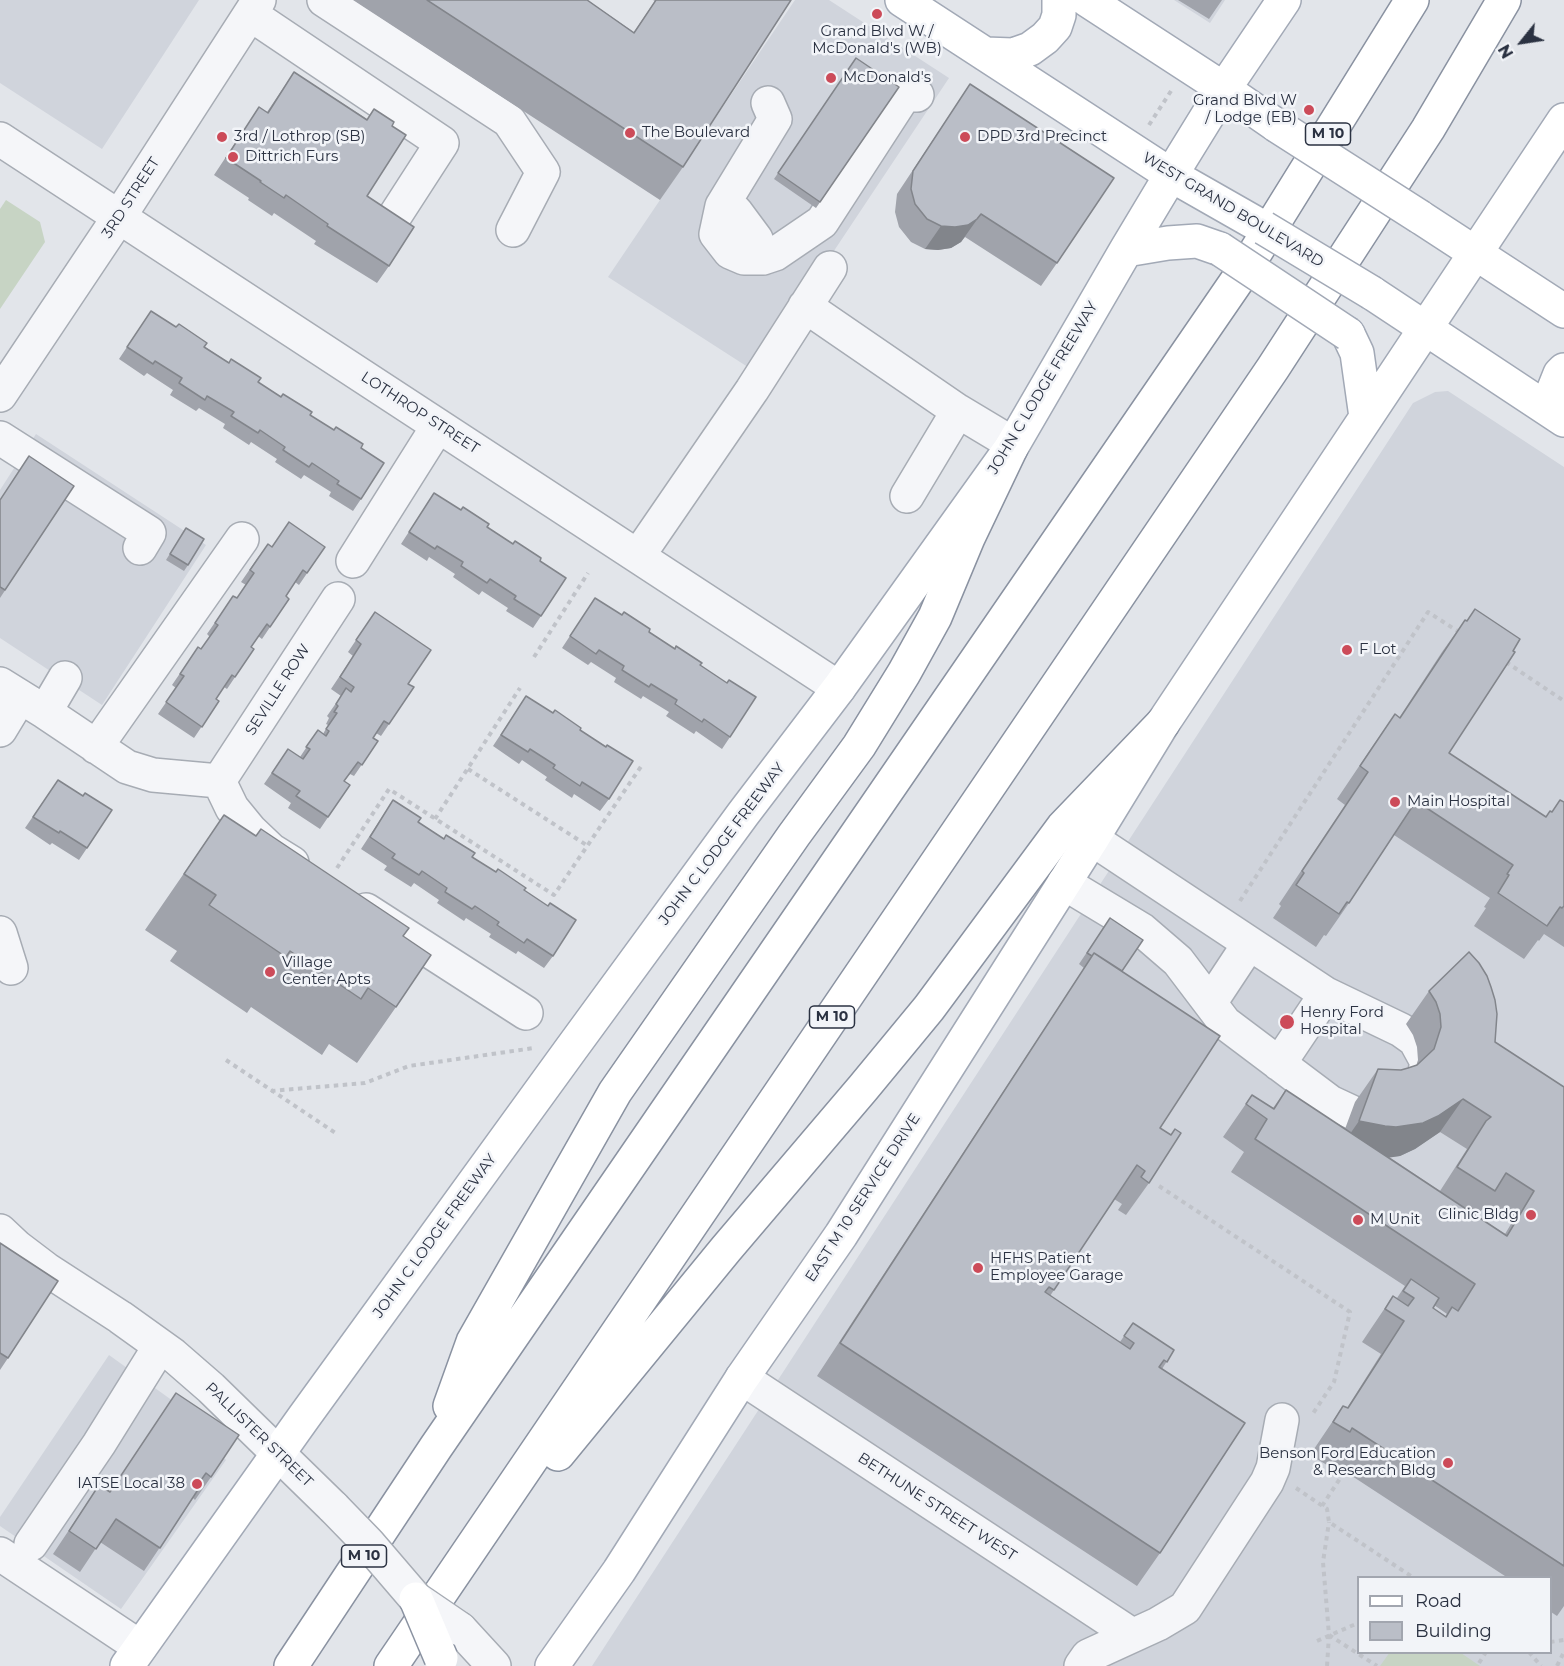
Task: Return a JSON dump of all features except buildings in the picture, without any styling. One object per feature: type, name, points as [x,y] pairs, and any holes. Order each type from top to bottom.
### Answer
[{"type":"main road","name":"WEST GRAND BOULEVARD","points":[[902,0],[1171,175],[1372,293],[1563,419]]},
{"type":"main road","points":[[985,54],[1013,55],[1030,49],[1055,27],[1059,15],[1059,0]]},
{"type":"main road","points":[[1086,0],[1564,311]]},
{"type":"main road","name":"JOHN C LODGE FREEWAY","points":[[133,1657],[674,908],[839,688],[1012,446],[1171,175],[1224,89],[1284,0]]},
{"type":"main road","name":"M 10","points":[[291,1666],[436,1447],[1245,268],[1412,0]]},
{"type":"main road","name":"M 10","points":[[391,1666],[1266,378],[1428,129],[1504,0]]},
{"type":"main road","points":[[402,1666],[557,1455],[928,1008],[1063,827],[1163,723],[1564,120]]},
{"type":"main road","points":[[1126,250],[1168,243],[1197,242],[1220,249],[1348,334],[1357,353],[1366,417]]},
{"type":"main road","points":[[1563,419],[1554,389],[1564,370]]},
{"type":"main road","points":[[436,1447],[472,1342],[609,1102],[859,746],[899,682],[935,617],[968,538],[1012,446]]},
{"type":"main road","name":"EAST M 10 SERVICE DRIVE","points":[[552,1666],[619,1571],[742,1378],[841,1236],[1163,723]]},
{"type":"main road","points":[[416,1599],[443,1662]]},
{"type":"street","points":[[324,0],[414,50],[509,121],[543,172],[513,230]]},
{"type":"street","points":[[255,7],[442,143],[389,225]]},
{"type":"street","name":"3RD STREET","points":[[0,395],[255,7]]},
{"type":"street","points":[[768,103],[775,119],[722,206],[716,234],[730,252],[744,258],[763,258],[775,254],[822,222],[905,94],[917,95]]},
{"type":"street","name":"LOTHROP STREET","points":[[0,139],[839,688]]},
{"type":"street","points":[[638,556],[752,390],[830,268]]},
{"type":"street","points":[[805,306],[1012,446]]},
{"type":"street","points":[[907,496],[962,414]]},
{"type":"street","points":[[353,561],[438,426]]},
{"type":"street","points":[[0,438],[149,533],[140,548]]},
{"type":"street","points":[[96,747],[242,539]]},
{"type":"street","name":"SEVILLE ROW","points":[[219,781],[338,599]]},
{"type":"street","points":[[0,730],[22,698],[65,678]]},
{"type":"street","points":[[22,698],[127,767],[153,775],[219,781],[232,808],[271,850],[332,881],[526,1013]]},
{"type":"street","points":[[1064,883],[1142,930],[1178,962],[1225,1023],[1330,1101],[1360,1116],[1384,1113],[1402,1104],[1422,1086],[1427,1062],[1415,1040],[1401,1029],[1326,994],[1092,839]]},
{"type":"street","points":[[0,933],[11,968]]},
{"type":"street","points":[[1210,1003],[1249,944]]},
{"type":"street","points":[[1279,1064],[1326,994]]},
{"type":"street","name":"PALLISTER STREET","points":[[0,1231],[46,1269],[160,1346],[211,1388],[334,1508],[368,1543],[416,1599],[460,1629],[494,1666]]},
{"type":"street","points":[[31,1544],[99,1444],[160,1346]]},
{"type":"street","name":"BETHUNE STREET WEST","points":[[742,1378],[1132,1635]]},
{"type":"street","points":[[1081,1666],[1088,1656],[1173,1616],[1185,1608],[1267,1482],[1273,1468],[1282,1420]]},
{"type":"street","points":[[0,1554],[133,1657]]},
{"type":"path","points":[[1149,125],[1173,88]]},
{"type":"path","points":[[534,657],[588,573]]},
{"type":"path","points":[[1236,907],[1428,612],[1467,637]]},
{"type":"path","points":[[1506,663],[1564,701]]},
{"type":"path","points":[[435,819],[520,688]]},
{"type":"path","points":[[332,881],[389,789],[554,895],[642,765]]},
{"type":"path","points":[[468,769],[588,846]]},
{"type":"path","points":[[271,1091],[365,1083],[409,1065],[535,1047]]},
{"type":"path","points":[[226,1060],[337,1134]]},
{"type":"path","points":[[1322,1506],[1345,1472]]},
{"type":"path","points":[[1291,1485],[1327,1509],[1329,1522],[1323,1562],[1329,1635],[1327,1666]]},
{"type":"path","points":[[1329,1522],[1411,1576]]},
{"type":"path","points":[[1317,1641],[1357,1624]]},
{"type":"path","points":[[1329,1635],[1357,1653]]},
{"type":"path","points":[[1557,1666],[1564,1652]]},
{"type":"path","points":[[1358,1654],[1377,1666]]},
{"type":"path","points":[[1479,1663],[1485,1654]]},
{"type":"path","points":[[1530,1654],[1541,1666]]},
{"type":"shaded area","points":[[0,0],[199,0],[102,149],[0,83]]},
{"type":"shaded area","points":[[795,0],[829,0],[949,78],[754,371],[608,277]]},
{"type":"shaded area","points":[[1174,0],[1225,0],[1210,23]]},
{"type":"shaded area","name":"Henry Ford Hospital","points":[[1448,391],[1564,467],[1564,1666],[592,1666],[1413,403],[1435,392]]},
{"type":"shaded area","points":[[36,434],[206,545],[102,705],[0,638],[0,490]]},
{"type":"shaded area","points":[[109,1355],[173,1401],[226,1460],[121,1609],[0,1526],[0,1517]]},
{"type":"green space","points":[[6,200],[40,222],[45,242],[0,309],[0,209]]},
{"type":"green space","points":[[1389,1654],[1462,1654],[1480,1666],[1380,1666]]},
{"type":"place","name":"Grand Blvd W / McDonald's (WB)","points":[[877,14]]},
{"type":"place","name":"McDonald's","points":[[831,78]]},
{"type":"place","name":"Grand Blvd W / Lodge (EB)","points":[[1309,110]]},
{"type":"place","name":"The Boulevard","points":[[630,133]]},
{"type":"place","name":"3rd / Lothrop (SB)","points":[[222,137]]},
{"type":"place","name":"DPD 3rd Precinct","points":[[965,137]]},
{"type":"place","name":"Dittrich Furs","points":[[233,157]]},
{"type":"place","name":"F Lot","points":[[1347,650]]},
{"type":"place","name":"Main Hospital","points":[[1395,802]]},
{"type":"place","name":"Village Center Apts","points":[[270,972]]},
{"type":"place","name":"Henry Ford Hospital","points":[[1287,1022]]},
{"type":"place","name":"Clinic Bldg","points":[[1531,1215]]},
{"type":"place","name":"M Unit","points":[[1358,1220]]},
{"type":"place","name":"HFHS Patient Employee Garage","points":[[978,1268]]},
{"type":"place","name":"Benson Ford Education & Research Bldg","points":[[1448,1463]]},
{"type":"place","name":"IATSE Local 38","points":[[197,1484]]}]
